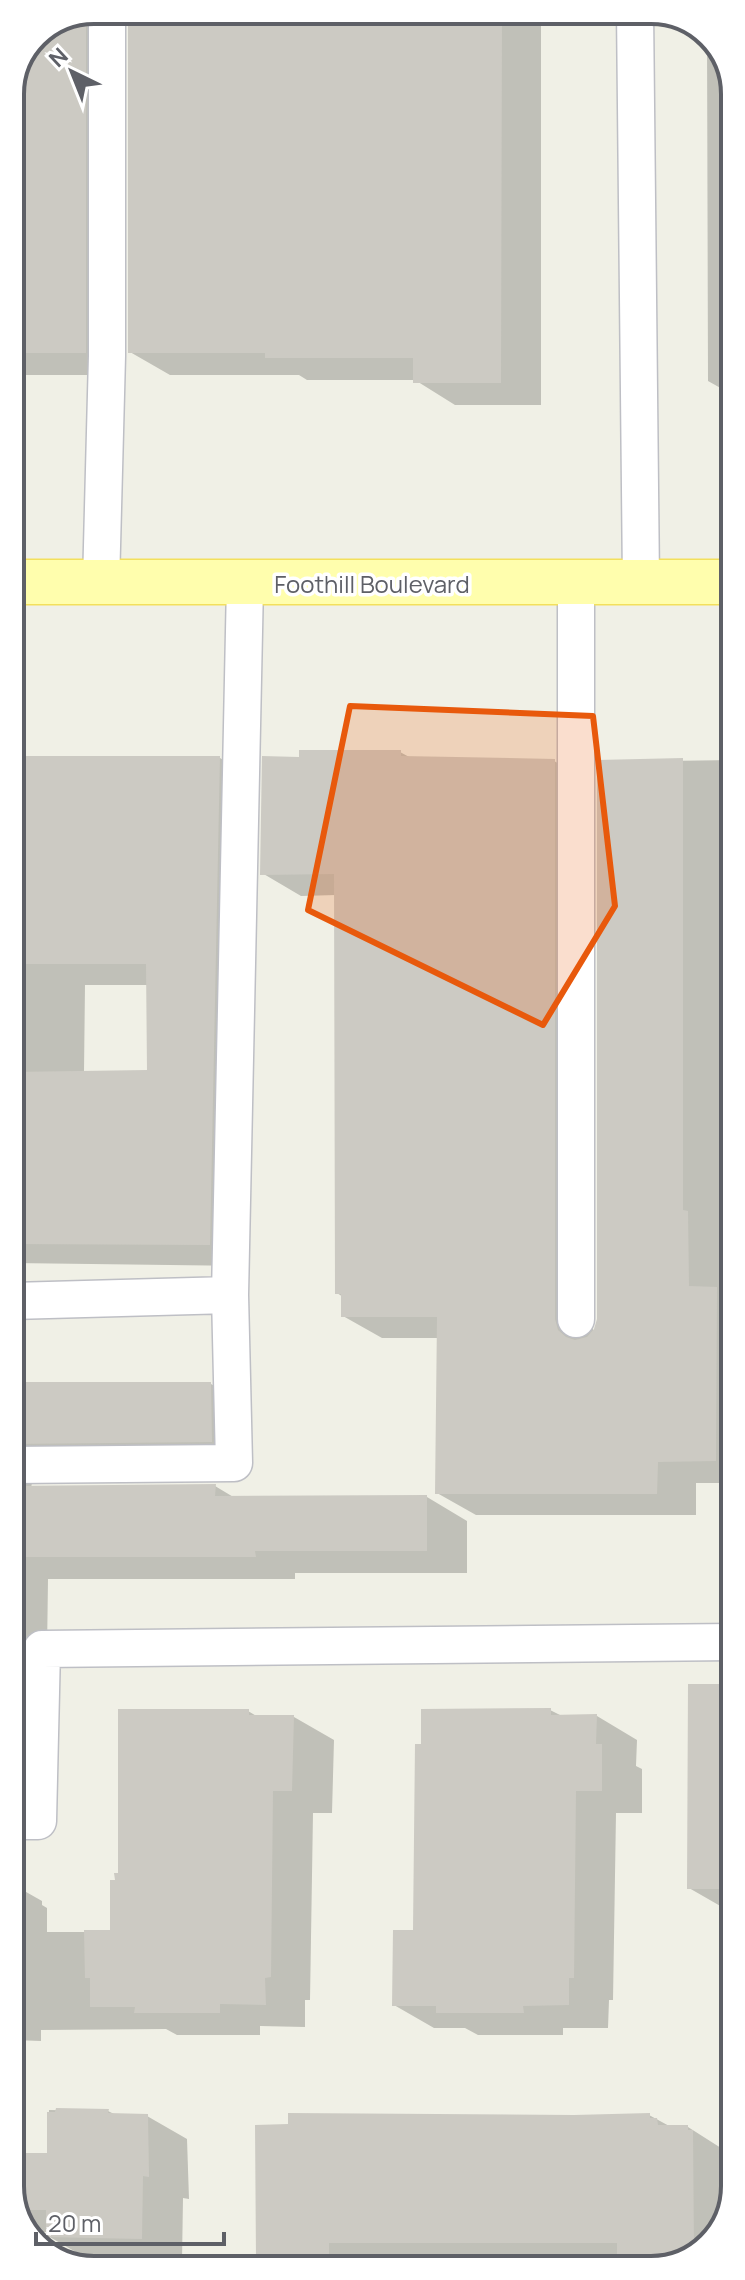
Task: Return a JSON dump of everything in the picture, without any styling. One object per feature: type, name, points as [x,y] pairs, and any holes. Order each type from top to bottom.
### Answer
[{"type":"main road","name":"Foothill Boulevard","points":[[24,582],[721,582]]},
{"type":"lane","points":[[101,584],[107,356],[107,24]]},
{"type":"lane","points":[[635,24],[641,583]]},
{"type":"lane","points":[[576,583],[576,1319]]},
{"type":"lane","points":[[24,1465],[234,1463],[230,1295],[245,584]]},
{"type":"lane","points":[[24,1301],[230,1295]]},
{"type":"lane","points":[[24,1821],[38,1821],[42,1649],[721,1642]]},
{"type":"highlighted area","points":[[350,706],[593,716],[615,906],[543,1025],[308,910]]},
{"type":"building","points":[[128,24],[502,24],[501,383],[413,383],[413,358],[265,358],[265,353],[128,353]]},
{"type":"building","points":[[86,25],[86,353],[24,353],[24,94],[29,67],[44,44],[67,29]]},
{"type":"building","points":[[299,750],[401,750],[401,756],[555,759],[555,1319],[558,1330],[575,1340],[587,1337],[597,1319],[597,760],[683,758],[683,1210],[688,1211],[689,1286],[717,1287],[716,1461],[658,1462],[657,1494],[435,1494],[437,1317],[341,1317],[341,1294],[335,1294],[334,874],[260,875],[262,756],[299,757]]},
{"type":"building","points":[[24,756],[220,756],[210,1245],[24,1244],[24,1072],[147,1070],[146,964],[24,964]]},
{"type":"building","points":[[24,1382],[211,1382],[212,1442],[24,1444]]},
{"type":"building","points":[[216,1484],[215,1496],[427,1495],[427,1551],[255,1551],[256,1557],[24,1557],[24,1486]]},
{"type":"building","points":[[688,1684],[721,1684],[721,1889],[687,1889]]},
{"type":"building","points":[[551,1708],[551,1715],[597,1714],[596,1744],[602,1744],[602,1791],[576,1791],[574,1978],[569,1978],[569,2005],[523,2006],[524,2013],[436,2013],[436,2006],[392,2006],[393,1930],[413,1930],[415,1744],[421,1744],[421,1709]]},
{"type":"building","points":[[118,1709],[249,1709],[249,1715],[294,1715],[292,1791],[273,1791],[271,1977],[265,1978],[266,2005],[220,2004],[220,2013],[134,2013],[135,2007],[90,2007],[90,1978],[85,1978],[84,1930],[110,1930],[110,1880],[115,1880],[114,1873],[118,1873]]},
{"type":"building","points":[[56,2108],[109,2109],[108,2113],[148,2114],[149,2177],[143,2176],[142,2239],[46,2237],[46,2210],[28,2210],[26,2204],[24,2153],[47,2153],[47,2112],[55,2112]]},
{"type":"building","points":[[288,2113],[650,2113],[650,2118],[657,2118],[658,2125],[688,2125],[688,2130],[693,2130],[694,2241],[678,2251],[651,2256],[617,2256],[617,2243],[329,2243],[329,2256],[256,2256],[255,2125],[288,2124]]}]
